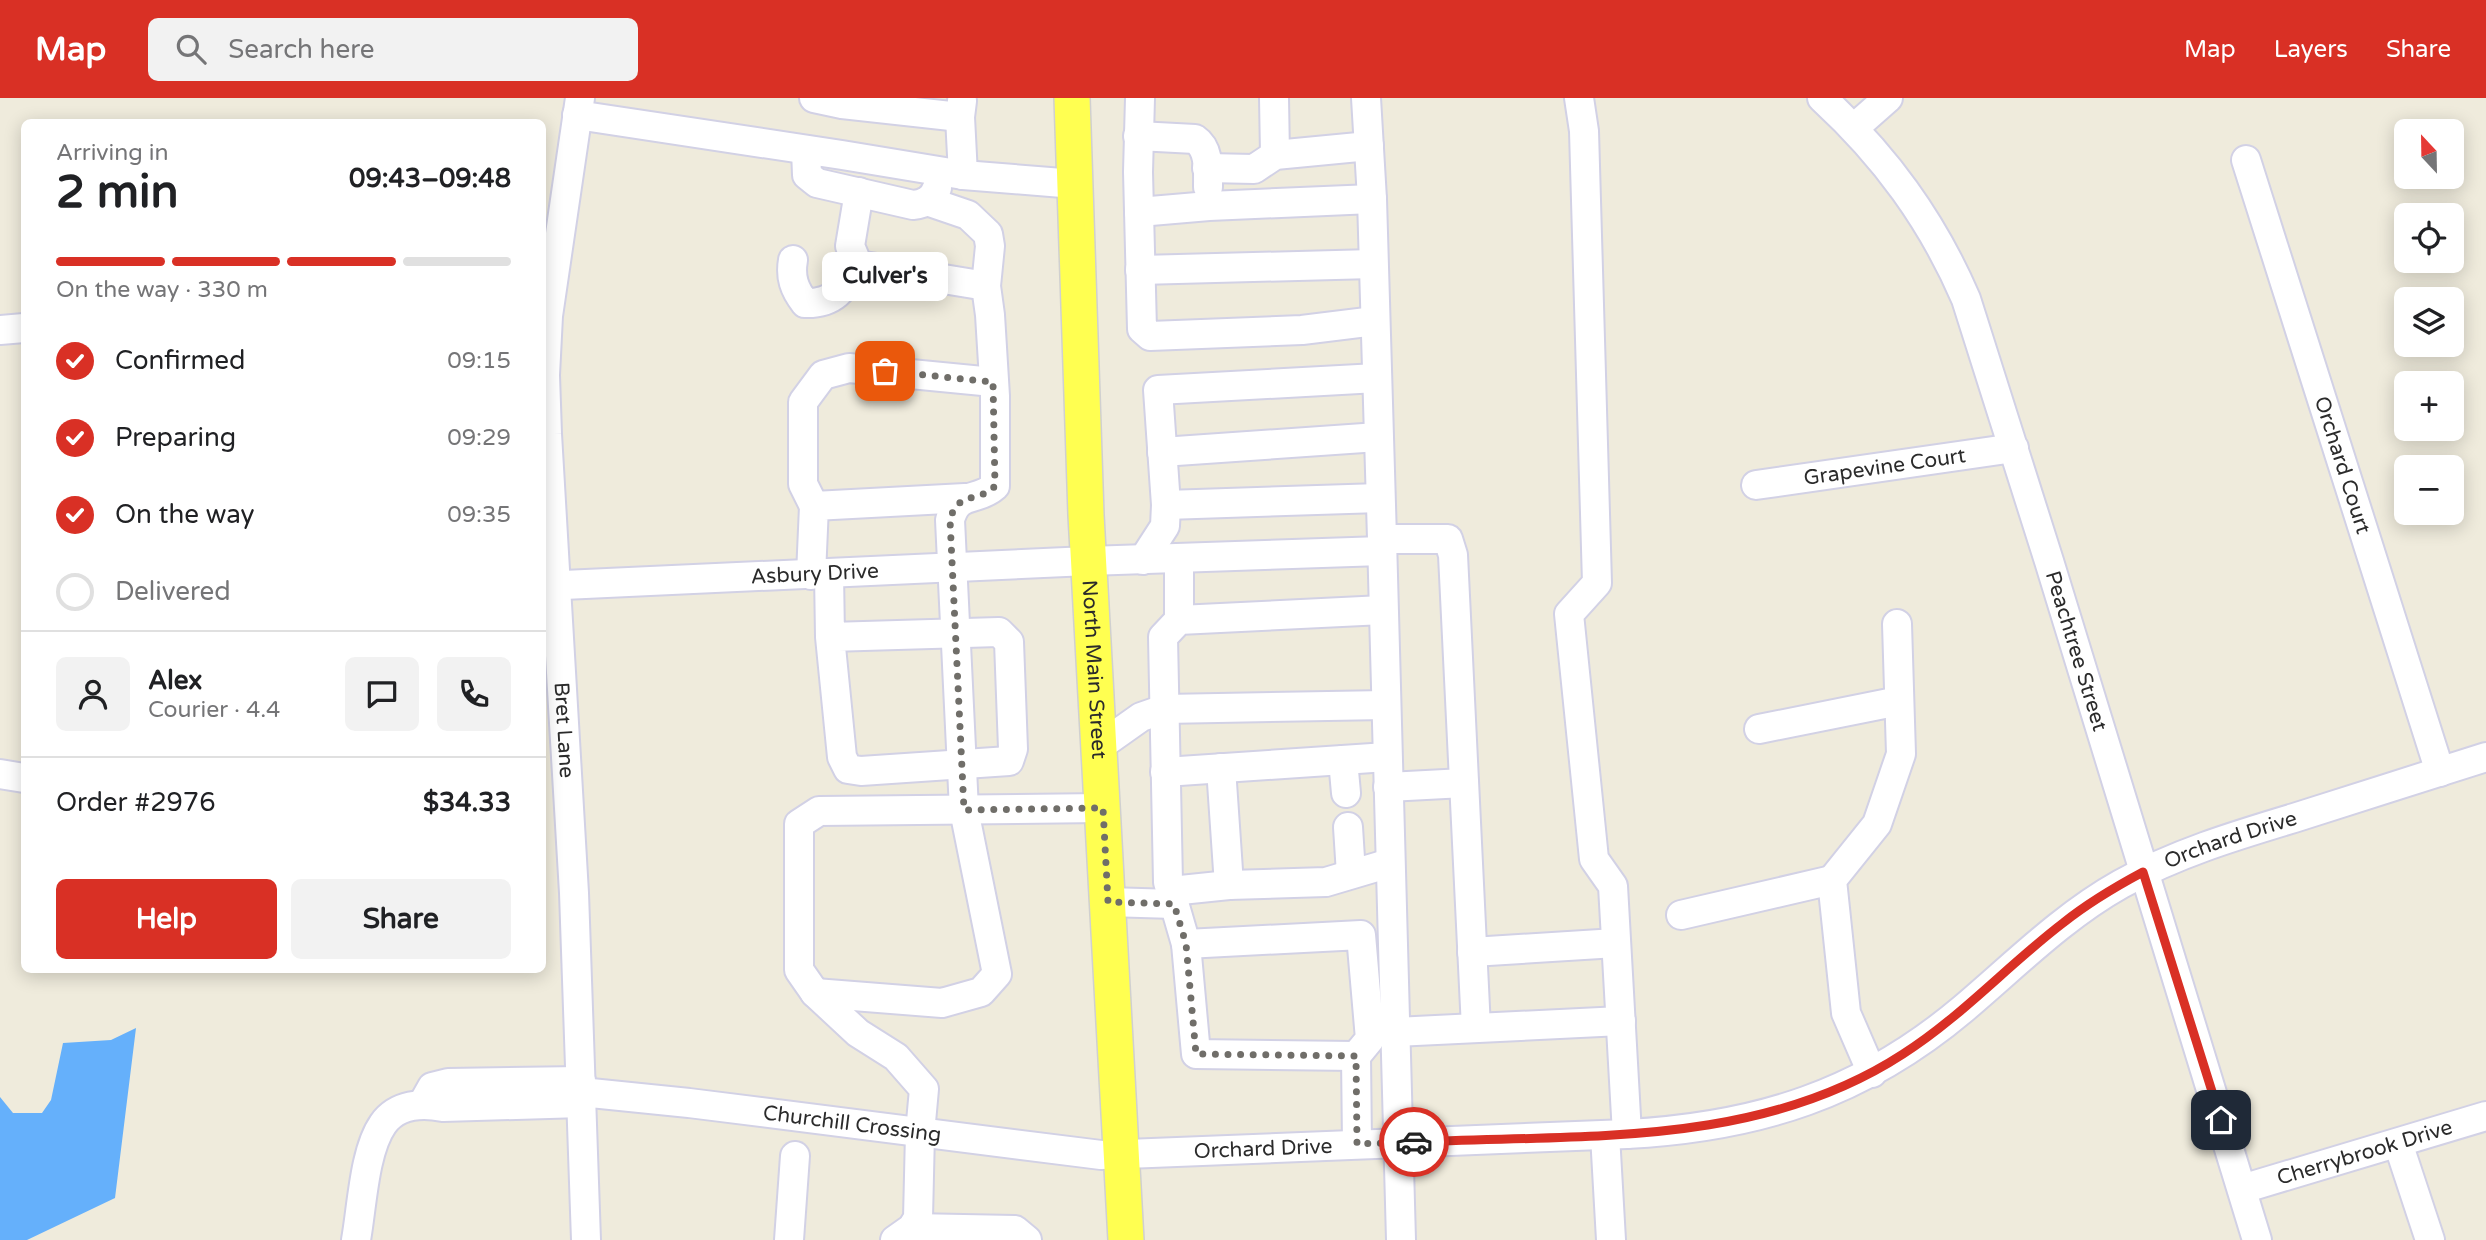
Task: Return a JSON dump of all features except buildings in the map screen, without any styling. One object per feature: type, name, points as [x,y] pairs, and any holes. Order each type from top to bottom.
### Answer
[{"type":"main road","name":"North Main Street","points":[[1072,98],[1088,561],[1126,1240]]},
{"type":"street","points":[[806,150],[806,171],[811,180],[913,205],[927,201],[951,174],[961,108],[842,104],[814,98]]},
{"type":"street","points":[[1140,98],[1138,136],[1142,329],[1150,336],[1302,330],[1375,321]]},
{"type":"street","points":[[1274,98],[1275,155]]},
{"type":"street","points":[[1366,98],[1377,378],[1401,1240]]},
{"type":"street","points":[[1579,98],[1584,131],[1597,583],[1569,614],[1594,859],[1613,886],[1621,1021],[1611,1240]]},
{"type":"street","name":"Peachtree Street","points":[[1822,98],[1854,128],[1895,175],[1916,205],[1952,267],[1978,334],[2257,1240]]},
{"type":"street","points":[[1854,128],[1888,98]]},
{"type":"street","points":[[578,107],[951,174],[1075,184]]},
{"type":"street","name":"Bret Lane","points":[[578,107],[551,288],[546,345],[549,585],[574,892],[586,1240]]},
{"type":"street","points":[[1138,136],[1195,139],[1200,142],[1207,157],[1209,206]]},
{"type":"street","points":[[1208,168],[1254,169],[1275,155],[1369,146]]},
{"type":"street","name":"Orchard Court","points":[[2246,160],[2440,772]]},
{"type":"street","points":[[858,265],[850,246],[859,192]]},
{"type":"street","points":[[1139,212],[1371,199]]},
{"type":"street","points":[[814,506],[965,498],[982,496],[995,486],[990,314],[986,286],[990,246],[988,233],[968,215],[927,201]]},
{"type":"street","points":[[793,260],[795,290],[805,303],[821,304],[843,290],[858,265]]},
{"type":"street","points":[[1140,270],[1373,264]]},
{"type":"street","points":[[858,265],[986,286]]},
{"type":"street","points":[[0,330],[21,328]]},
{"type":"street","points":[[830,637],[999,632],[1009,642],[1013,749],[1009,761],[861,771],[848,769],[842,757],[814,506],[803,484],[803,401],[823,375],[849,368],[993,382]]},
{"type":"street","points":[[1143,560],[1165,526],[1158,390],[1377,378]]},
{"type":"street","points":[[1162,452],[1378,437]]},
{"type":"street","name":"Grapevine Court","points":[[1756,485],[2014,448]]},
{"type":"street","points":[[816,993],[942,1003],[981,992],[997,974],[964,810],[950,520],[953,510],[965,498]]},
{"type":"street","points":[[1166,505],[1380,498]]},
{"type":"street","name":"Asbury Drive","points":[[549,585],[1143,560],[1448,539],[1453,555],[1464,783]]},
{"type":"street","points":[[1179,558],[1179,620],[1163,637],[1168,882],[1186,944],[1196,1054],[1356,1056]]},
{"type":"street","points":[[1179,620],[1383,610]]},
{"type":"street","points":[[1681,915],[1832,880],[1877,824],[1901,754],[1896,624]]},
{"type":"street","points":[[1759,729],[1899,701]]},
{"type":"street","points":[[1100,746],[1141,717],[1164,709],[1386,705]]},
{"type":"street","points":[[1165,772],[1387,757]]},
{"type":"street","name":"Orchard Drive","points":[[1121,1154],[1616,1135],[1704,1127],[1772,1112],[1840,1088],[1872,1073],[1933,1033],[2081,910],[2143,872],[2218,842],[2486,757]]},
{"type":"street","points":[[1343,760],[1346,793]]},
{"type":"street","points":[[1220,768],[1229,886]]},
{"type":"street","points":[[0,775],[21,778]]},
{"type":"street","points":[[1388,787],[1464,783],[1476,1028]]},
{"type":"street","points":[[904,1234],[918,1218],[920,1133],[925,1088],[896,1056],[858,1033],[816,993],[799,970],[799,824],[819,811],[1103,808]]},
{"type":"street","points":[[1348,827],[1351,874]]},
{"type":"street","points":[[1108,902],[1172,898],[1229,886],[1326,882],[1391,863]]},
{"type":"street","points":[[1832,880],[1846,1013],[1872,1073]]},
{"type":"street","points":[[1186,944],[1361,936],[1370,1039],[1356,1056],[1357,1144]]},
{"type":"street","points":[[1472,952],[1616,943]]},
{"type":"street","points":[[1395,1032],[1621,1021]]},
{"type":"street","name":"Churchill Crossing","points":[[356,1240],[368,1168],[383,1124],[408,1106],[423,1104],[432,1087],[448,1083],[689,1102],[1101,1155],[1121,1154]]},
{"type":"street","name":"Cherrybrook Drive","points":[[2242,1189],[2486,1116]]},
{"type":"street","points":[[2398,1143],[2430,1240]]},
{"type":"street","points":[[789,1240],[796,1156]]},
{"type":"street","points":[[904,1234],[1014,1230],[1027,1240]]},
{"type":"water","points":[[136,1028],[115,1198],[27,1240],[0,1240],[0,1097],[13,1113],[42,1113],[51,1100],[63,1043],[111,1040]]},
{"type":"way so far","points":[[885,371],[993,382],[995,486],[982,496],[965,498],[958,503],[950,520],[964,810],[1103,808],[1108,902],[1174,904],[1186,944],[1196,1054],[1356,1056],[1357,1144],[1414,1142]]},
{"type":"place","name":"Culver's","points":[[885,371]]},
{"type":"route","points":[[1414,1142],[1669,1131],[1738,1121],[1806,1101],[1856,1081],[1903,1054],[1962,1010],[2062,924],[2109,891],[2143,872],[2221,1120]]}]
